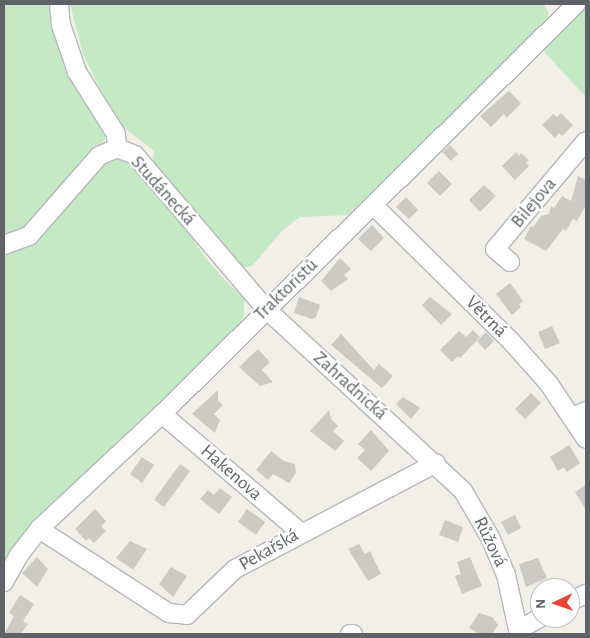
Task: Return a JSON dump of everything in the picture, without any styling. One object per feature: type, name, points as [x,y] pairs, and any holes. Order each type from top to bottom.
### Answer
[{"type":"street","points":[[59,4],[61,25],[77,72],[116,134],[117,148]]},
{"type":"street","name":"Traktoristů","points":[[4,582],[19,555],[39,529],[162,414],[576,4]]},
{"type":"street","name":"Bilejova","points":[[510,262],[495,249],[586,141]]},
{"type":"street","name":"Studánecká","points":[[4,245],[29,236],[99,156],[117,148],[136,155],[266,309]]},
{"type":"street","name":"Větrná","points":[[373,206],[510,340],[579,414],[586,439]]},
{"type":"street","name":"Zahradnická","points":[[266,309],[436,463]]},
{"type":"street","name":"Hakenova","points":[[162,414],[300,532]]},
{"type":"street","name":"Pekařská","points":[[39,529],[169,613],[187,615],[234,568],[300,532],[436,463]]},
{"type":"street","name":"Růžová","points":[[436,463],[462,491],[490,537],[506,575],[518,632]]},
{"type":"street","points":[[518,632],[530,624]]},
{"type":"green space","points":[[4,4],[56,4],[108,132],[101,146],[39,216],[20,233],[4,238]]},
{"type":"green space","points":[[70,4],[544,4],[548,12],[548,21],[348,215],[300,217],[283,230],[252,266],[241,268],[152,163],[154,151],[118,123],[83,55]]},
{"type":"green space","points":[[575,4],[586,4],[586,97],[536,43]]},
{"type":"green space","points":[[110,156],[128,156],[170,205],[205,257],[231,287],[240,291],[244,298],[244,316],[237,329],[76,481],[4,566],[4,248]]},
{"type":"building","points":[[509,91],[521,103],[507,118],[504,114],[491,127],[480,116]]},
{"type":"building","points":[[561,113],[573,125],[562,136],[559,133],[555,138],[542,125],[553,114],[557,117]]},
{"type":"building","points":[[450,145],[458,154],[451,161],[442,152]]},
{"type":"building","points":[[516,152],[519,156],[521,153],[529,160],[526,163],[529,166],[515,180],[502,166]]},
{"type":"building","points":[[439,171],[452,184],[440,196],[427,183]]},
{"type":"building","points":[[578,176],[586,180],[586,205],[577,221],[573,219],[566,231],[563,229],[546,251],[524,239],[531,226],[533,227],[541,216],[549,214],[551,206],[554,208],[562,196],[571,201]]},
{"type":"building","points":[[484,185],[496,196],[480,212],[469,200]]},
{"type":"building","points":[[406,197],[418,210],[409,219],[396,207]]},
{"type":"building","points":[[372,225],[384,238],[371,251],[358,239]]},
{"type":"building","points":[[340,258],[351,269],[344,275],[348,279],[331,291],[321,281]]},
{"type":"building","points":[[510,283],[523,301],[519,304],[521,307],[512,315],[496,294]]},
{"type":"building","points":[[299,297],[320,305],[316,317],[312,319],[294,313]]},
{"type":"building","points":[[430,297],[452,314],[441,325],[422,305]]},
{"type":"building","points":[[552,326],[560,343],[545,349],[538,332]]},
{"type":"building","points":[[473,330],[480,337],[460,358],[458,356],[452,362],[440,350],[459,331],[466,337]]},
{"type":"building","points":[[486,332],[494,341],[485,350],[477,341]]},
{"type":"building","points":[[341,334],[374,370],[379,364],[393,376],[382,388],[331,345]]},
{"type":"building","points":[[258,349],[270,362],[262,370],[273,382],[260,386],[239,367]]},
{"type":"building","points":[[218,390],[218,401],[223,405],[214,414],[220,420],[215,433],[192,414]]},
{"type":"building","points":[[531,393],[541,403],[525,419],[515,409]]},
{"type":"building","points":[[403,397],[420,408],[411,419],[396,404]]},
{"type":"building","points":[[329,410],[331,419],[338,426],[333,431],[344,441],[335,451],[310,431]]},
{"type":"building","points":[[371,430],[389,451],[371,471],[357,458],[365,450],[358,444]]},
{"type":"building","points":[[569,445],[580,463],[567,472],[564,467],[558,471],[550,457]]},
{"type":"building","points":[[271,451],[284,461],[295,464],[296,473],[289,483],[273,474],[268,480],[256,470]]},
{"type":"building","points":[[142,457],[154,465],[142,483],[130,474]]},
{"type":"building","points":[[180,464],[190,471],[164,507],[154,500]]},
{"type":"building","points":[[586,485],[586,510],[575,492]]},
{"type":"building","points":[[220,488],[232,497],[219,514],[200,499],[208,490],[214,495]]},
{"type":"building","points":[[95,509],[106,521],[101,526],[106,531],[94,543],[89,538],[86,541],[75,529]]},
{"type":"building","points":[[247,509],[265,522],[256,535],[238,522]]},
{"type":"building","points":[[515,515],[521,528],[508,535],[501,522]]},
{"type":"building","points":[[445,520],[463,527],[458,542],[439,535]]},
{"type":"building","points":[[130,541],[147,549],[133,570],[116,558]]},
{"type":"building","points":[[359,544],[365,554],[370,551],[381,574],[368,581],[348,549]]},
{"type":"building","points":[[37,557],[48,569],[37,587],[22,573]]},
{"type":"building","points":[[470,557],[482,586],[462,594],[455,576],[461,574],[457,562]]},
{"type":"building","points":[[538,558],[547,578],[530,578],[530,585],[526,587],[519,564]]},
{"type":"building","points":[[171,567],[187,576],[173,597],[159,584]]},
{"type":"building","points":[[20,595],[34,604],[23,621],[28,624],[21,634],[4,634],[14,616],[9,613]]},
{"type":"building","points":[[479,613],[492,617],[498,625],[492,634],[479,634],[469,628]]}]
